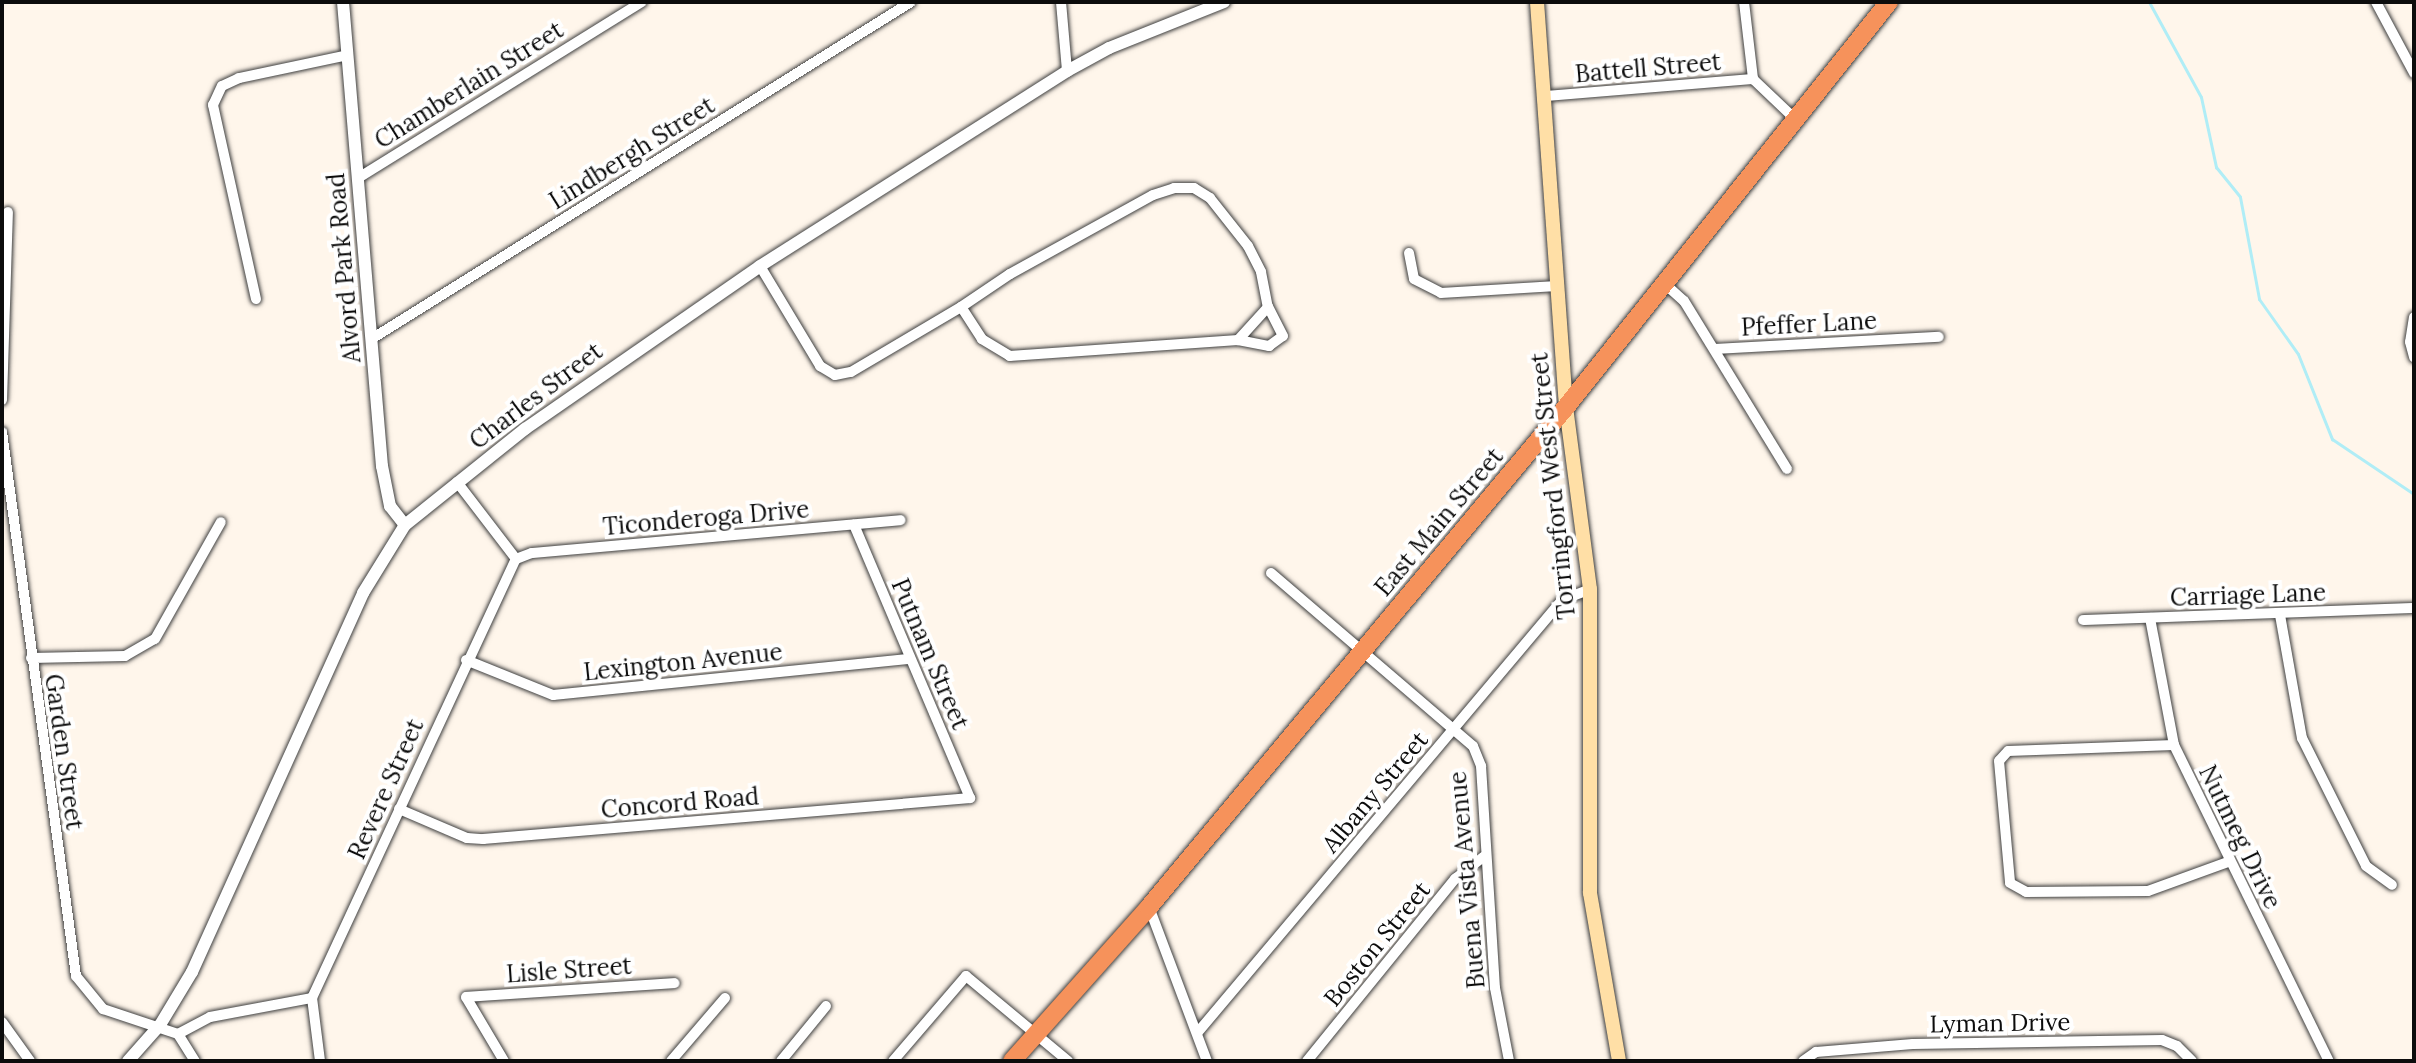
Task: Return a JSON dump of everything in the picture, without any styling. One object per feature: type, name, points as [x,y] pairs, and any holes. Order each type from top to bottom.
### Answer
[{"type":"highway","name":"East Main Street","points":[[1012,1061],[1149,907],[1566,407],[1889,2]]},
{"type":"main road","name":"Torringford West Street","points":[[1537,2],[1566,407],[1590,589],[1590,893],[1619,1061]]},
{"type":"street","name":"Alvord Park Road","points":[[343,2],[343,56],[358,178],[382,466],[390,506],[405,525]]},
{"type":"street","name":"Chamberlain Street","points":[[358,178],[642,2]]},
{"type":"street","name":"Lindbergh Street","points":[[373,338],[911,2]]},
{"type":"street","points":[[1061,2],[1067,71]]},
{"type":"street","name":"Charles Street","points":[[128,1061],[160,1025],[192,972],[363,593],[405,525],[457,482],[623,359],[760,266],[1067,71],[1109,48],[1224,2]]},
{"type":"street","points":[[1744,2],[1753,79],[1796,120]]},
{"type":"street","points":[[2376,2],[2414,73]]},
{"type":"street","points":[[256,299],[213,105],[222,86],[239,78],[343,56]]},
{"type":"street","name":"Battell Street","points":[[1545,96],[1753,79]]},
{"type":"street","points":[[760,266],[820,366],[835,375],[851,372],[1010,274],[1153,195],[1194,188],[1248,246],[1261,272],[1268,307],[1283,336],[1269,346],[1238,340],[1010,356],[982,339],[961,307]]},
{"type":"street","points":[[2,400],[8,212]]},
{"type":"street","points":[[1409,253],[1414,279],[1441,293],[1557,286]]},
{"type":"street","name":"Pfeffer Lane","points":[[1665,284],[1684,301],[1715,349],[1939,337]]},
{"type":"street","points":[[1238,340],[1268,307]]},
{"type":"street","points":[[2414,317],[2410,342],[2414,357]]},
{"type":"street","points":[[1715,349],[1787,469]]},
{"type":"street","name":"Garden Street","points":[[2,432],[76,976],[103,1009],[160,1025]]},
{"type":"street","points":[[457,482],[516,559]]},
{"type":"street","name":"Ticonderoga Drive","points":[[516,559],[532,553],[901,520]]},
{"type":"street","points":[[31,658],[125,656],[155,639],[221,522]]},
{"type":"street","name":"Putnam Street","points":[[854,525],[970,798]]},
{"type":"street","name":"Revere Street","points":[[312,998],[466,660],[516,559]]},
{"type":"street","name":"Buena Vista Avenue","points":[[1271,573],[1363,648],[1473,746],[1481,766],[1483,857],[1495,988],[1509,1061]]},
{"type":"street","name":"Albany Street","points":[[1198,1032],[1562,600],[1590,589]]},
{"type":"street","name":"Carriage Lane","points":[[2083,620],[2414,608]]},
{"type":"street","points":[[2280,615],[2302,738],[2366,866],[2392,885]]},
{"type":"street","name":"Nutmeg Drive","points":[[2150,618],[2174,745],[2228,862],[2329,1061]]},
{"type":"street","name":"Lexington Avenue","points":[[466,660],[553,695],[910,659]]},
{"type":"street","points":[[2174,745],[2008,751],[1999,761],[2010,883],[2026,892],[2148,891],[2228,862]]},
{"type":"street","name":"Concord Road","points":[[399,809],[467,838],[483,839],[970,798]]},
{"type":"street","name":"Boston Street","points":[[1307,1061],[1455,879],[1483,857]]},
{"type":"street","points":[[1149,907],[1207,1061]]},
{"type":"street","points":[[893,1061],[966,976],[1068,1061]]},
{"type":"street","name":"Lisle Street","points":[[504,1061],[466,997],[675,983]]},
{"type":"street","points":[[178,1034],[210,1017],[312,998],[320,1061]]},
{"type":"street","points":[[671,1061],[725,998]]},
{"type":"street","points":[[781,1061],[826,1006]]},
{"type":"street","points":[[2,1022],[30,1061]]},
{"type":"street","points":[[160,1025],[178,1034],[195,1061]]},
{"type":"street","name":"Lyman Drive","points":[[1803,1061],[1816,1052],[1913,1044],[2162,1040],[2177,1046],[2192,1061]]},
{"type":"waterway","points":[[2149,2],[2201,97],[2216,167],[2240,197],[2259,299],[2298,354],[2332,439],[2414,494]]}]
